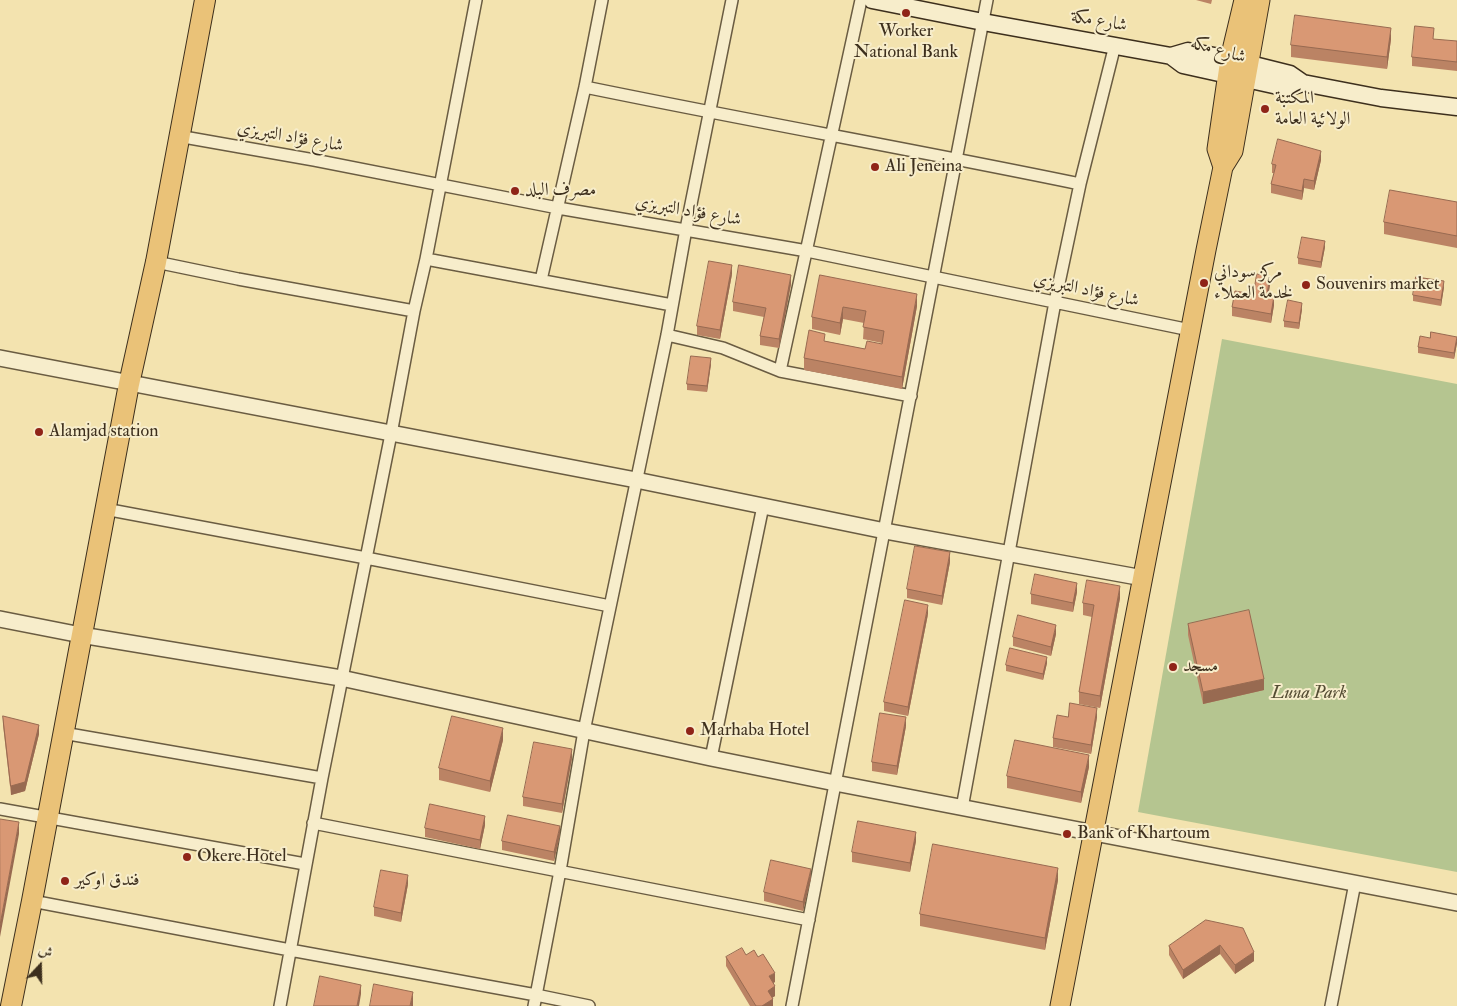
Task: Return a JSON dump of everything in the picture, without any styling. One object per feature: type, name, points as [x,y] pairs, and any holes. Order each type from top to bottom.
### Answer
[{"type":"highway","points":[[10,1006],[32,901],[129,384],[156,262],[178,136],[205,0]]},
{"type":"main road","name":"شارع مكة","points":[[872,0],[1171,56]]},
{"type":"main road","points":[[1060,1006],[1190,330],[1223,167],[1233,151],[1244,0]]},
{"type":"main road","points":[[1238,69],[1260,0]]},
{"type":"main road","name":"شارع مكه","points":[[1171,56],[1188,51],[1287,88],[1303,84],[1381,98],[1457,107]]},
{"type":"street","points":[[280,1006],[341,678],[426,259],[476,0]]},
{"type":"street","points":[[541,280],[585,87],[602,0]]},
{"type":"street","points":[[535,1000],[584,731],[667,335],[686,229],[732,0]]},
{"type":"street","points":[[780,371],[861,0]]},
{"type":"street","points":[[792,1006],[987,0]]},
{"type":"street","points":[[962,808],[1055,302],[1080,184],[1115,45]]},
{"type":"street","points":[[585,87],[709,113],[956,158],[1080,184]]},
{"type":"street","name":"شارع فؤاد التبريزي","points":[[178,136],[440,184],[558,208],[807,251],[1190,330]]},
{"type":"street","points":[[426,259],[672,305]]},
{"type":"street","points":[[156,262],[238,280],[414,311]]},
{"type":"street","points":[[667,335],[723,348],[780,371],[911,396]]},
{"type":"street","points":[[0,358],[636,480],[885,530],[1143,578]]},
{"type":"street","points":[[711,758],[763,506]]},
{"type":"street","points":[[105,509],[610,606]]},
{"type":"street","points":[[0,619],[81,635],[341,678],[834,783],[1457,903]]},
{"type":"street","points":[[63,733],[322,778]]},
{"type":"street","points":[[0,809],[305,864]]},
{"type":"street","points":[[313,823],[809,920]]},
{"type":"street","points":[[1330,1006],[1355,883]]},
{"type":"street","points":[[32,901],[290,950],[535,1000],[589,1006]]},
{"type":"green space","name":"Luna Park","points":[[1222,339],[1457,384],[1457,872],[1138,812]]},
{"type":"building","points":[[1295,15],[1391,28],[1387,57],[1291,45]]},
{"type":"building","points":[[1415,26],[1434,28],[1433,39],[1457,41],[1457,62],[1412,57]]},
{"type":"building","points":[[1278,139],[1321,151],[1314,181],[1304,179],[1302,191],[1271,184],[1276,165],[1272,164]]},
{"type":"building","points":[[1390,190],[1457,202],[1457,236],[1384,222]]},
{"type":"building","points":[[1302,237],[1325,241],[1321,262],[1298,258]]},
{"type":"building","points":[[709,261],[732,265],[720,330],[697,326]]},
{"type":"building","points":[[739,265],[791,275],[779,339],[760,336],[766,308],[733,302]]},
{"type":"building","points":[[1257,274],[1270,276],[1267,294],[1274,296],[1271,314],[1232,307],[1235,291],[1253,294]]},
{"type":"building","points":[[820,275],[917,294],[902,377],[804,358],[809,330],[825,334],[824,341],[865,349],[867,341],[882,344],[884,331],[863,327],[866,311],[843,307],[840,323],[812,317]]},
{"type":"building","points":[[1416,277],[1444,281],[1441,300],[1413,295]]},
{"type":"building","points":[[1288,300],[1302,303],[1299,323],[1284,321]]},
{"type":"building","points":[[1431,332],[1457,337],[1454,353],[1418,347],[1420,336],[1430,338]]},
{"type":"building","points":[[691,356],[711,358],[707,386],[687,384]]},
{"type":"building","points":[[915,546],[950,552],[942,596],[907,589]]},
{"type":"building","points":[[1035,574],[1077,583],[1073,603],[1031,594]]},
{"type":"building","points":[[1087,580],[1120,586],[1100,696],[1079,692],[1094,605],[1083,603]]},
{"type":"building","points":[[905,600],[928,605],[908,707],[884,702]]},
{"type":"building","points":[[1249,610],[1264,679],[1203,692],[1188,624]]},
{"type":"building","points":[[1018,615],[1056,625],[1051,647],[1013,637]]},
{"type":"building","points":[[1010,648],[1047,657],[1043,674],[1006,665]]},
{"type":"building","points":[[1070,703],[1097,708],[1091,745],[1053,738],[1057,715],[1068,717]]},
{"type":"building","points":[[880,713],[906,717],[897,766],[872,762]]},
{"type":"building","points":[[3,716],[39,725],[25,782],[11,786]]},
{"type":"building","points":[[452,716],[503,728],[490,781],[439,768]]},
{"type":"building","points":[[1015,740],[1089,755],[1081,792],[1007,776]]},
{"type":"building","points":[[534,742],[572,749],[562,804],[523,797]]},
{"type":"building","points":[[430,804],[485,816],[480,840],[425,828]]},
{"type":"building","points":[[508,815],[560,826],[554,852],[502,841]]},
{"type":"building","points":[[0,819],[19,822],[0,925]]},
{"type":"building","points":[[858,821],[916,832],[910,863],[852,852]]},
{"type":"building","points":[[933,844],[1058,868],[1045,938],[920,914]]},
{"type":"building","points":[[771,860],[811,869],[803,902],[764,892]]},
{"type":"building","points":[[381,870],[408,875],[401,913],[374,907]]},
{"type":"building","points":[[1206,920],[1243,928],[1254,952],[1235,965],[1220,945],[1183,970],[1169,946]]},
{"type":"building","points":[[742,948],[746,955],[754,950],[758,957],[763,954],[775,973],[769,976],[775,986],[768,991],[773,999],[762,1006],[756,1006],[726,957]]},
{"type":"building","points":[[320,976],[361,985],[357,1006],[314,1006]]},
{"type":"building","points":[[374,984],[413,992],[410,1006],[370,1006]]},
{"type":"place","name":"Worker National Bank","points":[[906,13]]},
{"type":"place","name":"المكتبة الولائية العامة","points":[[1265,109]]},
{"type":"place","name":"Ali Jeneina","points":[[875,167]]},
{"type":"place","name":"مصرف البلد","points":[[515,191]]},
{"type":"place","name":"مركز سوداني لخدمة العملاء","points":[[1204,283]]},
{"type":"place","name":"Souvenirs market","points":[[1306,285]]},
{"type":"place","name":"Alamjad station","points":[[39,432]]},
{"type":"place","name":"مسجد","points":[[1173,667]]},
{"type":"place","name":"Marhaba Hotel","points":[[690,731]]},
{"type":"place","name":"Bank of Khartoum","points":[[1067,834]]},
{"type":"place","name":"Okere Hotel","points":[[187,857]]},
{"type":"place","name":"فندق اوكير","points":[[65,881]]}]
